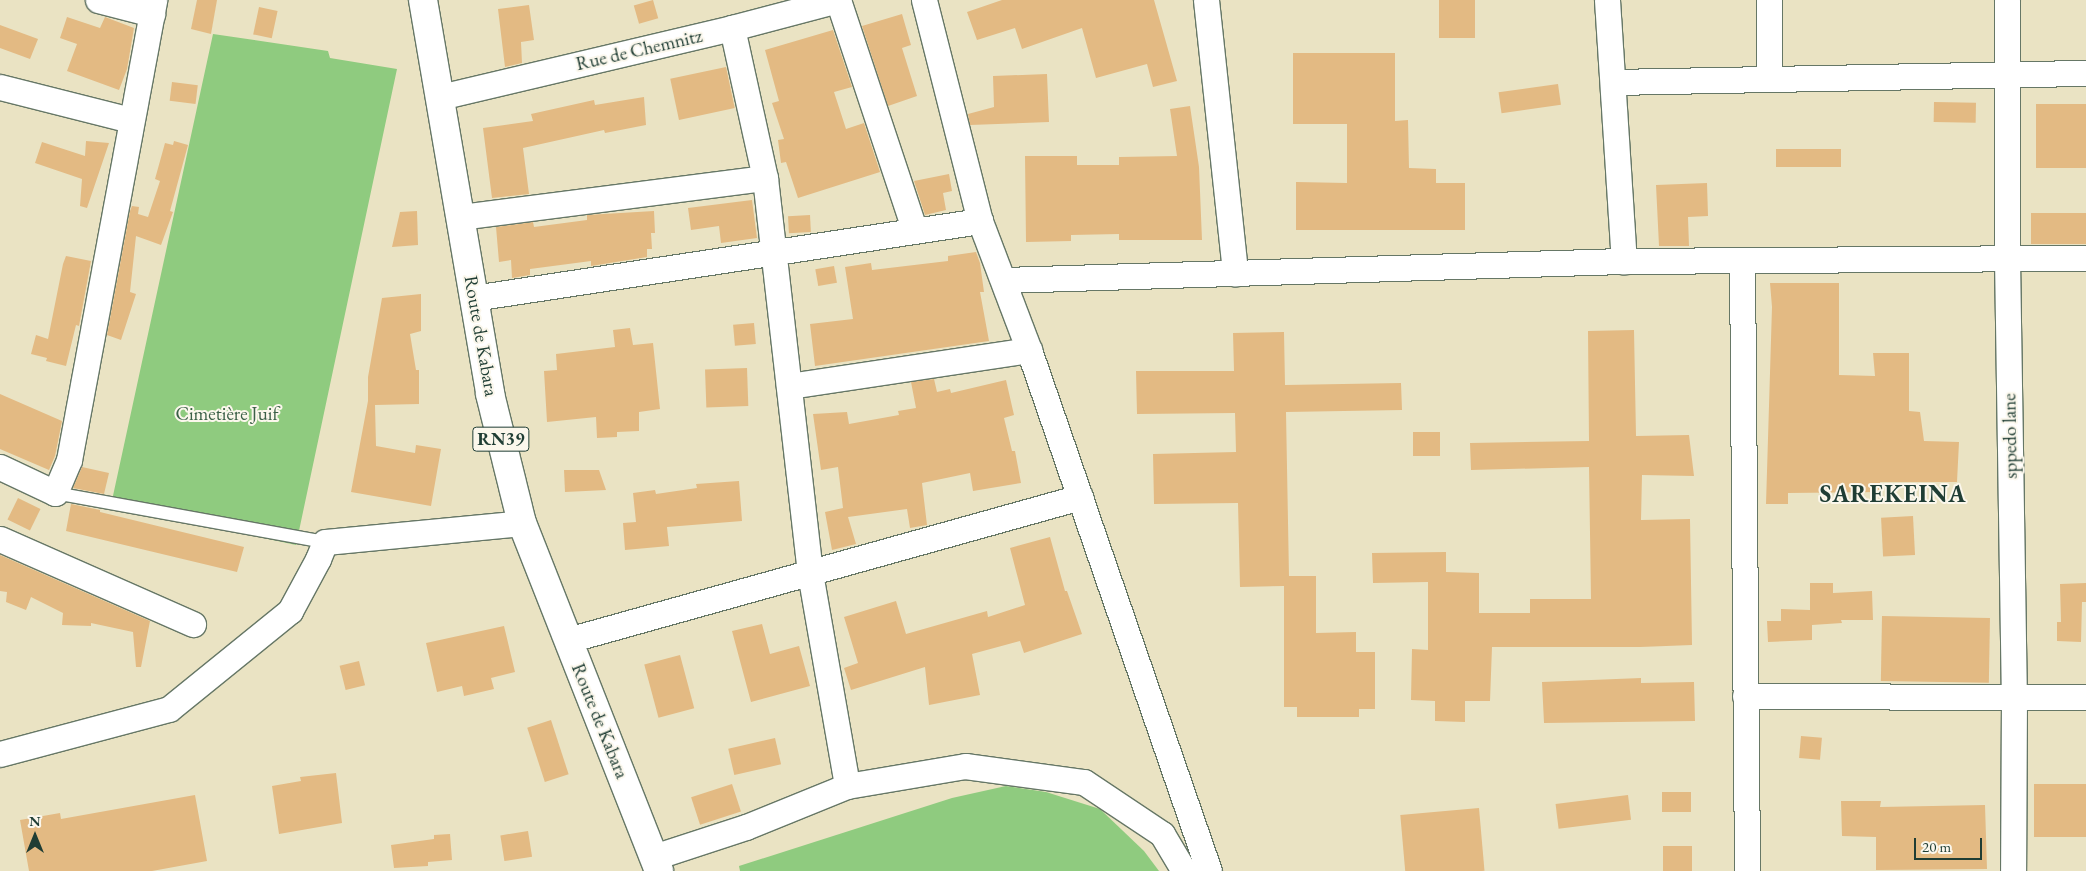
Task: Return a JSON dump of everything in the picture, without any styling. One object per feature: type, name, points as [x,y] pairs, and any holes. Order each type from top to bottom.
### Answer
[{"type":"main road","name":"Route de Kabara","points":[[423,0],[490,394],[522,523],[656,864]]},
{"type":"street","points":[[0,467],[55,493],[69,460],[130,120],[153,7],[98,0]]},
{"type":"street","points":[[838,0],[915,231]]},
{"type":"street","name":"Rue de Chemnitz","points":[[440,97],[732,28],[838,0]]},
{"type":"street","points":[[924,0],[980,221],[1029,350],[1208,871]]},
{"type":"street","points":[[1206,0],[1234,273]]},
{"type":"street","points":[[1607,0],[1624,262]]},
{"type":"street","points":[[1769,0],[1769,79]]},
{"type":"street","name":"sppedo lane","points":[[2007,0],[2006,258],[2014,697],[2013,871]]},
{"type":"street","points":[[732,28],[765,178],[810,573],[847,786]]},
{"type":"street","points":[[1612,82],[2086,73]]},
{"type":"street","points":[[0,87],[130,120]]},
{"type":"street","points":[[460,217],[765,178]]},
{"type":"street","points":[[473,298],[980,221]]},
{"type":"street","points":[[1004,280],[1624,262],[2086,258]]},
{"type":"street","points":[[1742,261],[1746,871]]},
{"type":"street","points":[[789,386],[1029,350]]},
{"type":"street","points":[[568,640],[1080,497]]},
{"type":"street","points":[[0,754],[169,710],[290,611],[325,542],[522,523]]},
{"type":"street","points":[[0,539],[193,624]]},
{"type":"street","points":[[1745,696],[2086,697]]},
{"type":"street","points":[[656,864],[847,786],[965,766],[1084,782],[1162,834],[1184,871]]},
{"type":"lane","points":[[55,493],[325,542]]},
{"type":"green space","name":"Cimetière Juif","points":[[213,34],[328,51],[330,58],[397,69],[296,545],[111,505]]},
{"type":"green space","points":[[1006,786],[1046,792],[1100,809],[1144,851],[1159,871],[740,871],[739,866],[952,798]]},
{"type":"building","points":[[197,0],[217,0],[211,34],[191,29]]},
{"type":"building","points":[[653,0],[658,18],[639,24],[634,6]]},
{"type":"building","points":[[1002,0],[1154,0],[1177,81],[1153,87],[1147,64],[1096,78],[1082,28],[1022,49],[1015,28],[977,40],[967,12]]},
{"type":"building","points":[[1439,0],[1475,0],[1475,38],[1439,38]]},
{"type":"building","points":[[529,5],[534,40],[521,42],[522,63],[505,67],[498,9]]},
{"type":"building","points":[[259,7],[278,11],[272,38],[253,34]]},
{"type":"building","points":[[902,14],[911,45],[902,48],[917,96],[888,106],[862,26]]},
{"type":"building","points":[[67,17],[100,28],[105,17],[134,28],[127,69],[119,90],[67,71],[77,44],[60,38]]},
{"type":"building","points":[[0,25],[38,39],[30,59],[0,48]]},
{"type":"building","points":[[833,30],[852,87],[834,92],[846,129],[864,123],[880,172],[798,198],[786,162],[781,163],[778,140],[784,139],[772,103],[779,101],[765,50]]},
{"type":"building","points":[[1293,53],[1395,53],[1395,121],[1408,120],[1409,168],[1436,169],[1436,183],[1465,183],[1465,230],[1296,230],[1296,182],[1347,183],[1347,124],[1293,124]]},
{"type":"building","points":[[726,67],[735,108],[679,120],[670,79]]},
{"type":"building","points":[[1047,74],[1049,122],[970,125],[968,114],[994,107],[993,76]]},
{"type":"building","points":[[172,82],[198,85],[195,104],[170,101]]},
{"type":"building","points":[[1558,84],[1561,105],[1502,113],[1499,92]]},
{"type":"building","points":[[644,97],[646,125],[605,133],[604,130],[523,148],[529,194],[492,198],[483,128],[533,121],[531,114],[594,100],[595,105]]},
{"type":"building","points":[[1934,102],[1976,103],[1976,123],[1934,122]]},
{"type":"building","points":[[2036,104],[2086,104],[2086,168],[2036,168]]},
{"type":"building","points":[[1190,106],[1199,167],[1202,240],[1119,240],[1119,234],[1071,235],[1071,241],[1026,242],[1025,156],[1077,156],[1077,165],[1119,165],[1119,157],[1177,156],[1170,109]]},
{"type":"building","points":[[86,141],[109,143],[87,208],[80,206],[82,179],[35,163],[42,142],[85,156]]},
{"type":"building","points":[[174,141],[188,145],[170,211],[173,212],[161,245],[136,236],[130,292],[136,294],[121,340],[107,335],[130,211],[132,206],[139,207],[138,214],[148,217],[160,181],[155,179],[165,143],[173,145]]},
{"type":"building","points":[[1776,149],[1841,149],[1841,167],[1776,167]]},
{"type":"building","points":[[949,174],[952,191],[943,193],[946,210],[925,215],[914,181]]},
{"type":"building","points":[[1707,183],[1708,216],[1688,217],[1689,246],[1659,246],[1656,185]]},
{"type":"building","points":[[752,200],[757,238],[721,243],[719,226],[691,230],[688,208]]},
{"type":"building","points":[[417,211],[418,245],[392,247],[400,212]]},
{"type":"building","points":[[654,211],[655,233],[651,233],[652,249],[647,249],[647,257],[591,266],[591,261],[530,269],[530,275],[512,278],[511,260],[499,262],[496,227],[533,222],[534,227],[587,220],[587,215]]},
{"type":"building","points":[[2031,213],[2086,213],[2086,244],[2031,244]]},
{"type":"building","points":[[810,215],[811,232],[789,233],[788,216]]},
{"type":"building","points":[[976,252],[980,263],[984,292],[980,292],[989,341],[815,366],[810,324],[853,319],[845,267],[871,263],[872,270],[948,261],[948,256]]},
{"type":"building","points":[[66,256],[91,261],[79,326],[76,325],[66,366],[46,361],[47,358],[31,354],[36,335],[48,339]]},
{"type":"building","points":[[834,266],[837,283],[818,286],[815,269]]},
{"type":"building","points":[[1770,283],[1839,283],[1839,375],[1875,376],[1873,353],[1909,353],[1909,411],[1920,412],[1924,441],[1959,442],[1957,482],[1880,482],[1881,492],[1788,493],[1788,504],[1766,504],[1772,307]]},
{"type":"building","points":[[421,294],[421,331],[410,334],[416,370],[419,370],[419,404],[375,405],[376,446],[415,453],[416,445],[441,449],[431,506],[351,492],[368,401],[368,377],[382,298]]},
{"type":"building","points":[[754,323],[756,344],[735,346],[733,325]]},
{"type":"building","points":[[630,328],[633,345],[653,343],[660,409],[639,412],[639,431],[617,432],[617,437],[597,438],[596,417],[547,422],[544,371],[557,370],[556,354],[615,347],[613,330]]},
{"type":"building","points":[[1634,330],[1636,436],[1689,435],[1694,476],[1642,475],[1641,520],[1690,519],[1692,645],[1492,647],[1490,701],[1465,701],[1465,722],[1435,721],[1435,701],[1411,700],[1412,649],[1428,650],[1428,582],[1373,583],[1372,553],[1446,552],[1446,572],[1479,573],[1479,613],[1530,613],[1530,599],[1591,599],[1589,467],[1471,470],[1470,443],[1589,441],[1588,331]]},
{"type":"building","points":[[1284,332],[1285,385],[1401,383],[1402,410],[1286,412],[1289,576],[1316,576],[1316,633],[1356,632],[1356,652],[1375,652],[1375,709],[1359,709],[1359,717],[1297,717],[1297,707],[1284,707],[1284,586],[1240,587],[1238,503],[1154,504],[1153,454],[1236,452],[1235,413],[1137,414],[1136,371],[1234,371],[1233,333]]},
{"type":"building","points":[[747,368],[748,406],[706,407],[705,369]]},
{"type":"building","points":[[934,379],[937,392],[950,389],[951,393],[1006,380],[1014,415],[1004,418],[1012,451],[1015,451],[1021,483],[973,491],[970,473],[922,483],[927,525],[910,528],[907,509],[848,517],[856,544],[832,550],[825,512],[843,508],[838,467],[821,470],[813,414],[847,412],[849,424],[899,415],[898,411],[916,408],[911,382]]},
{"type":"building","points":[[0,394],[62,421],[55,456],[49,470],[0,449]]},
{"type":"building","points":[[1413,432],[1440,432],[1440,456],[1413,456]]},
{"type":"building","points":[[82,467],[109,473],[104,494],[73,488]]},
{"type":"building","points":[[564,470],[599,470],[606,490],[565,492]]},
{"type":"building","points":[[739,481],[742,521],[667,527],[669,546],[625,550],[623,523],[636,522],[633,493],[655,490],[656,494],[697,488],[696,484]]},
{"type":"building","points":[[18,498],[40,509],[30,531],[7,520]]},
{"type":"building","points":[[71,504],[244,547],[237,572],[66,531]]},
{"type":"building","points":[[1913,516],[1915,555],[1883,557],[1881,518]]},
{"type":"building","points":[[1050,537],[1065,591],[1067,591],[1082,634],[1024,653],[1020,641],[972,654],[980,695],[929,705],[925,667],[851,690],[844,668],[858,663],[844,617],[896,601],[906,634],[987,611],[988,617],[1025,605],[1010,548]]},
{"type":"building","points":[[0,555],[150,621],[141,667],[136,667],[133,632],[91,623],[91,626],[62,625],[63,613],[31,597],[26,610],[6,602],[7,592],[0,591]]},
{"type":"building","points":[[1810,583],[1833,583],[1833,593],[1872,591],[1873,620],[1841,620],[1842,623],[1812,625],[1812,640],[1768,642],[1767,621],[1781,621],[1781,609],[1810,610]]},
{"type":"building","points":[[2086,583],[2086,602],[2082,602],[2081,642],[2057,641],[2057,622],[2061,622],[2060,584]]},
{"type":"building","points":[[1882,616],[1990,618],[1989,683],[1881,681]]},
{"type":"building","points":[[762,624],[770,654],[799,646],[810,686],[751,702],[732,631]]},
{"type":"building","points":[[504,626],[515,672],[491,678],[494,689],[464,696],[462,686],[437,692],[426,643]]},
{"type":"building","points":[[680,655],[694,708],[658,718],[644,665]]},
{"type":"building","points":[[359,661],[365,685],[346,690],[340,666]]},
{"type":"building","points":[[1641,678],[1641,683],[1694,682],[1695,721],[1544,723],[1542,682]]},
{"type":"building","points":[[551,720],[569,774],[545,782],[527,728]]},
{"type":"building","points":[[1801,736],[1822,738],[1820,760],[1799,758]]},
{"type":"building","points":[[775,738],[781,764],[734,775],[728,749]]},
{"type":"building","points":[[336,773],[342,823],[279,834],[272,786],[301,781],[300,777]]},
{"type":"building","points":[[732,784],[741,812],[700,825],[691,797]]},
{"type":"building","points":[[2034,784],[2086,784],[2086,837],[2034,837]]},
{"type":"building","points":[[1662,792],[1691,792],[1691,812],[1662,812]]},
{"type":"building","points":[[195,795],[207,861],[152,871],[29,871],[20,820],[60,813],[61,819]]},
{"type":"building","points":[[1628,795],[1631,820],[1559,829],[1556,804]]},
{"type":"building","points":[[1841,801],[1881,801],[1880,807],[1985,805],[1987,869],[1876,870],[1876,837],[1842,836]]},
{"type":"building","points":[[1479,808],[1484,871],[1405,871],[1400,815]]},
{"type":"building","points":[[528,831],[532,857],[504,861],[500,835]]},
{"type":"building","points":[[450,834],[452,860],[428,862],[428,866],[394,868],[391,845],[434,839],[434,835]]},
{"type":"building","points":[[1663,846],[1692,846],[1692,871],[1663,871]]},
{"type":"district","name":"SAREKEINA","points":[[1893,494]]}]
